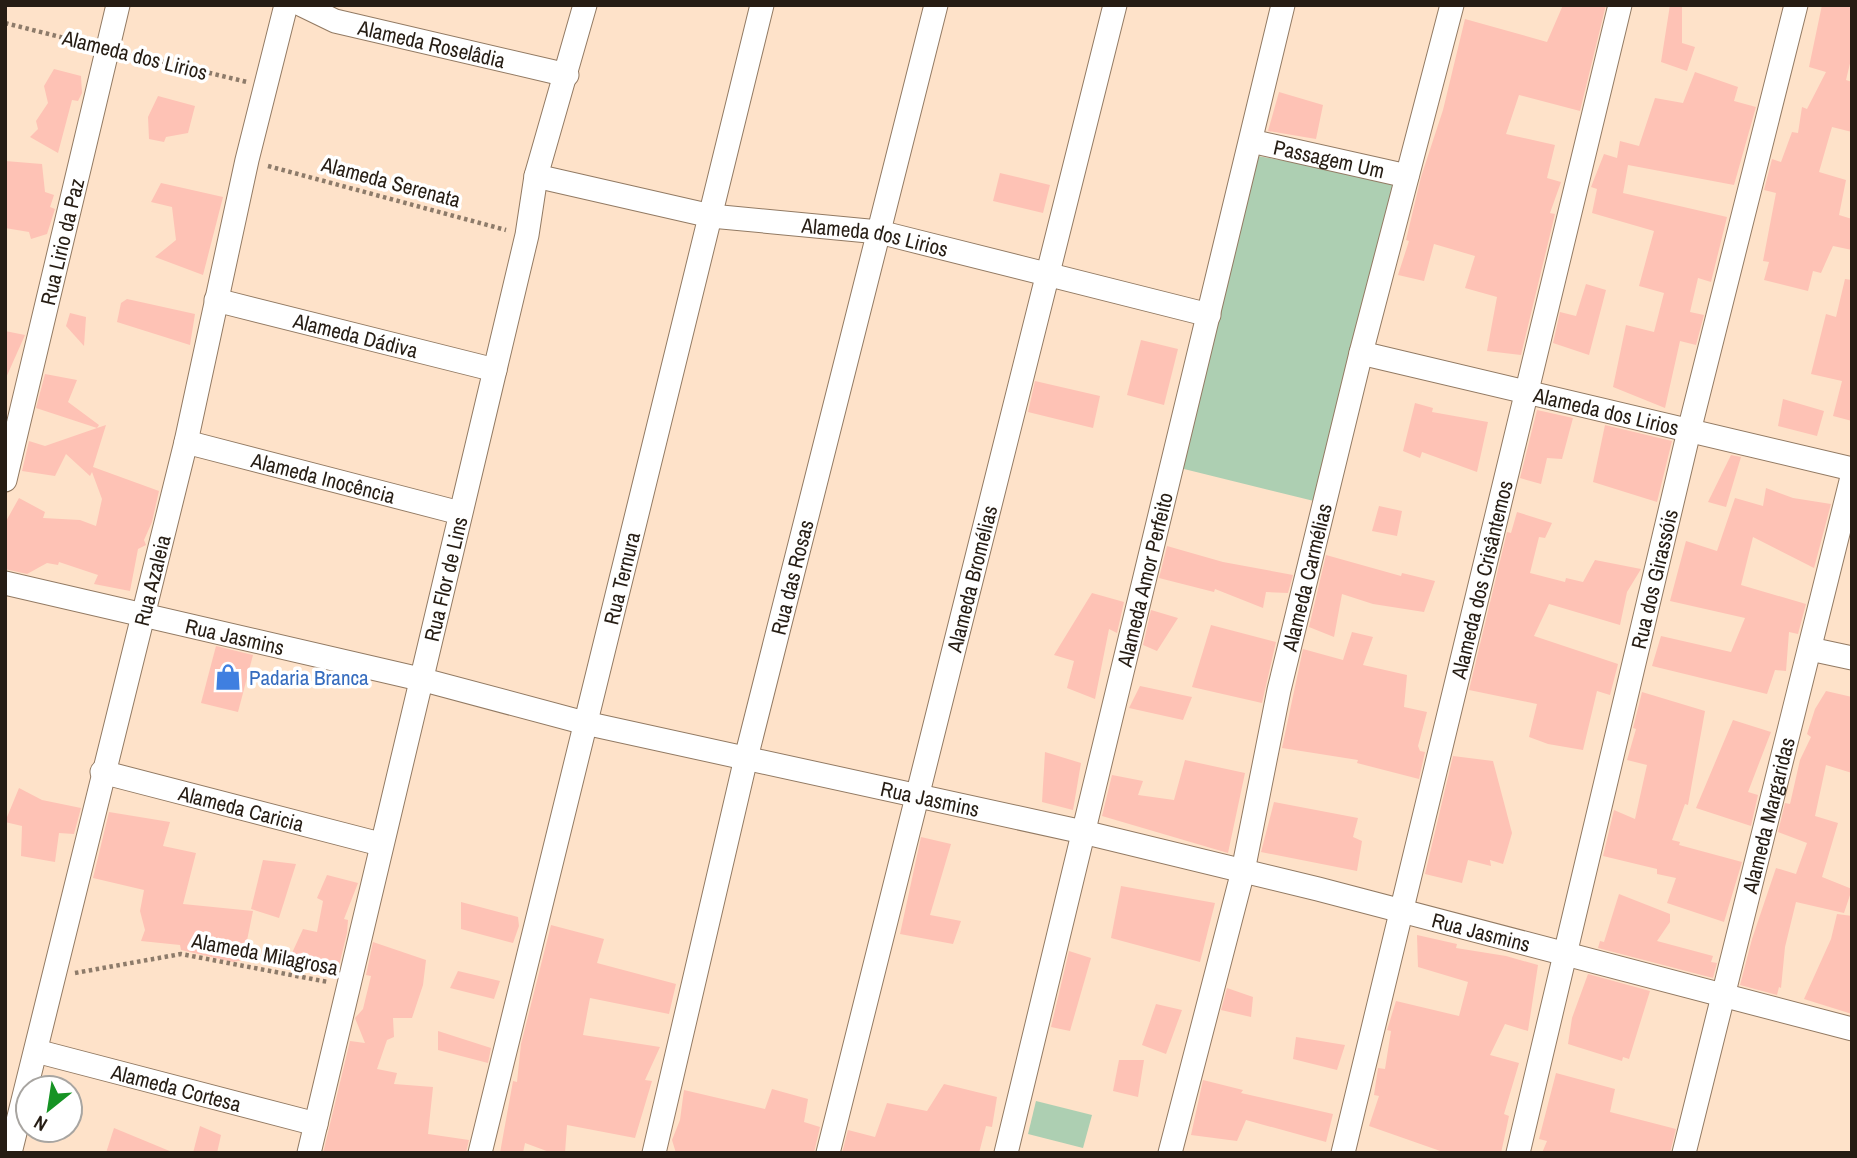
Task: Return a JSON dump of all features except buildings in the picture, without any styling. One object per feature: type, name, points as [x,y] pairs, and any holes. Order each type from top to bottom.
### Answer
[{"type":"street","name":"Rua Lirio da Paz","points":[[5,480],[118,5]]},
{"type":"street","name":"Rua Azaleia","points":[[10,1153],[102,772],[186,442],[247,160],[286,5]]},
{"type":"street","name":"Alameda Roselâdia","points":[[302,5],[335,21],[567,75]]},
{"type":"street","name":"Rua Flor de Lins","points":[[309,1153],[380,845],[424,680],[460,513],[527,235],[536,176],[585,5]]},
{"type":"street","name":"Rua Ternura","points":[[481,1153],[762,5]]},
{"type":"street","name":"Rua das Rosas","points":[[654,1153],[746,758],[936,5]]},
{"type":"street","name":"Alameda Bromélias","points":[[828,1153],[1115,5]]},
{"type":"street","name":"Alameda Amor Perfeito","points":[[1006,1153],[1283,5]]},
{"type":"street","name":"Alameda Carmélias","points":[[1170,1153],[1243,871],[1279,690],[1361,353],[1452,5]]},
{"type":"street","name":"Alameda dos Crisântemos","points":[[1343,1153],[1620,5]]},
{"type":"street","name":"Rua dos Girassóis","points":[[1518,1153],[1689,431],[1796,5]]},
{"type":"street","name":"Passagem Um","points":[[1251,141],[1407,176]]},
{"type":"street","name":"Alameda dos Lirios","points":[[536,176],[711,216],[879,232],[1209,316]]},
{"type":"street","name":"Alameda Dádiva","points":[[216,300],[495,370]]},
{"type":"street","name":"Alameda dos Lirios","points":[[1361,353],[1852,469]]},
{"type":"street","name":"Alameda Inocência","points":[[186,442],[460,513]]},
{"type":"street","name":"Alameda Margaridas","points":[[1685,1153],[1721,997],[1852,477]]},
{"type":"street","name":"Rua Jasmins","points":[[5,583],[424,680],[585,723],[1083,832],[1566,953],[1721,997],[1852,1030]]},
{"type":"street","points":[[1810,649],[1852,659]]},
{"type":"street","name":"Alameda Caricia","points":[[102,772],[380,845]]},
{"type":"street","name":"Alameda Cortesa","points":[[36,1051],[316,1124]]},
{"type":"path","name":"Alameda dos Lirios","points":[[5,23],[265,87]]},
{"type":"path","name":"Alameda Serenata","points":[[247,160],[527,235]]},
{"type":"path","name":"Alameda Milagrosa","points":[[52,978],[181,954],[349,986]]},
{"type":"green space","points":[[1252,155],[1399,181],[1318,502],[1180,468]]},
{"type":"green space","points":[[1036,1101],[1092,1115],[1083,1148],[1028,1134]]},
{"type":"place","name":"Padaria Branca","points":[[228,677]]}]
